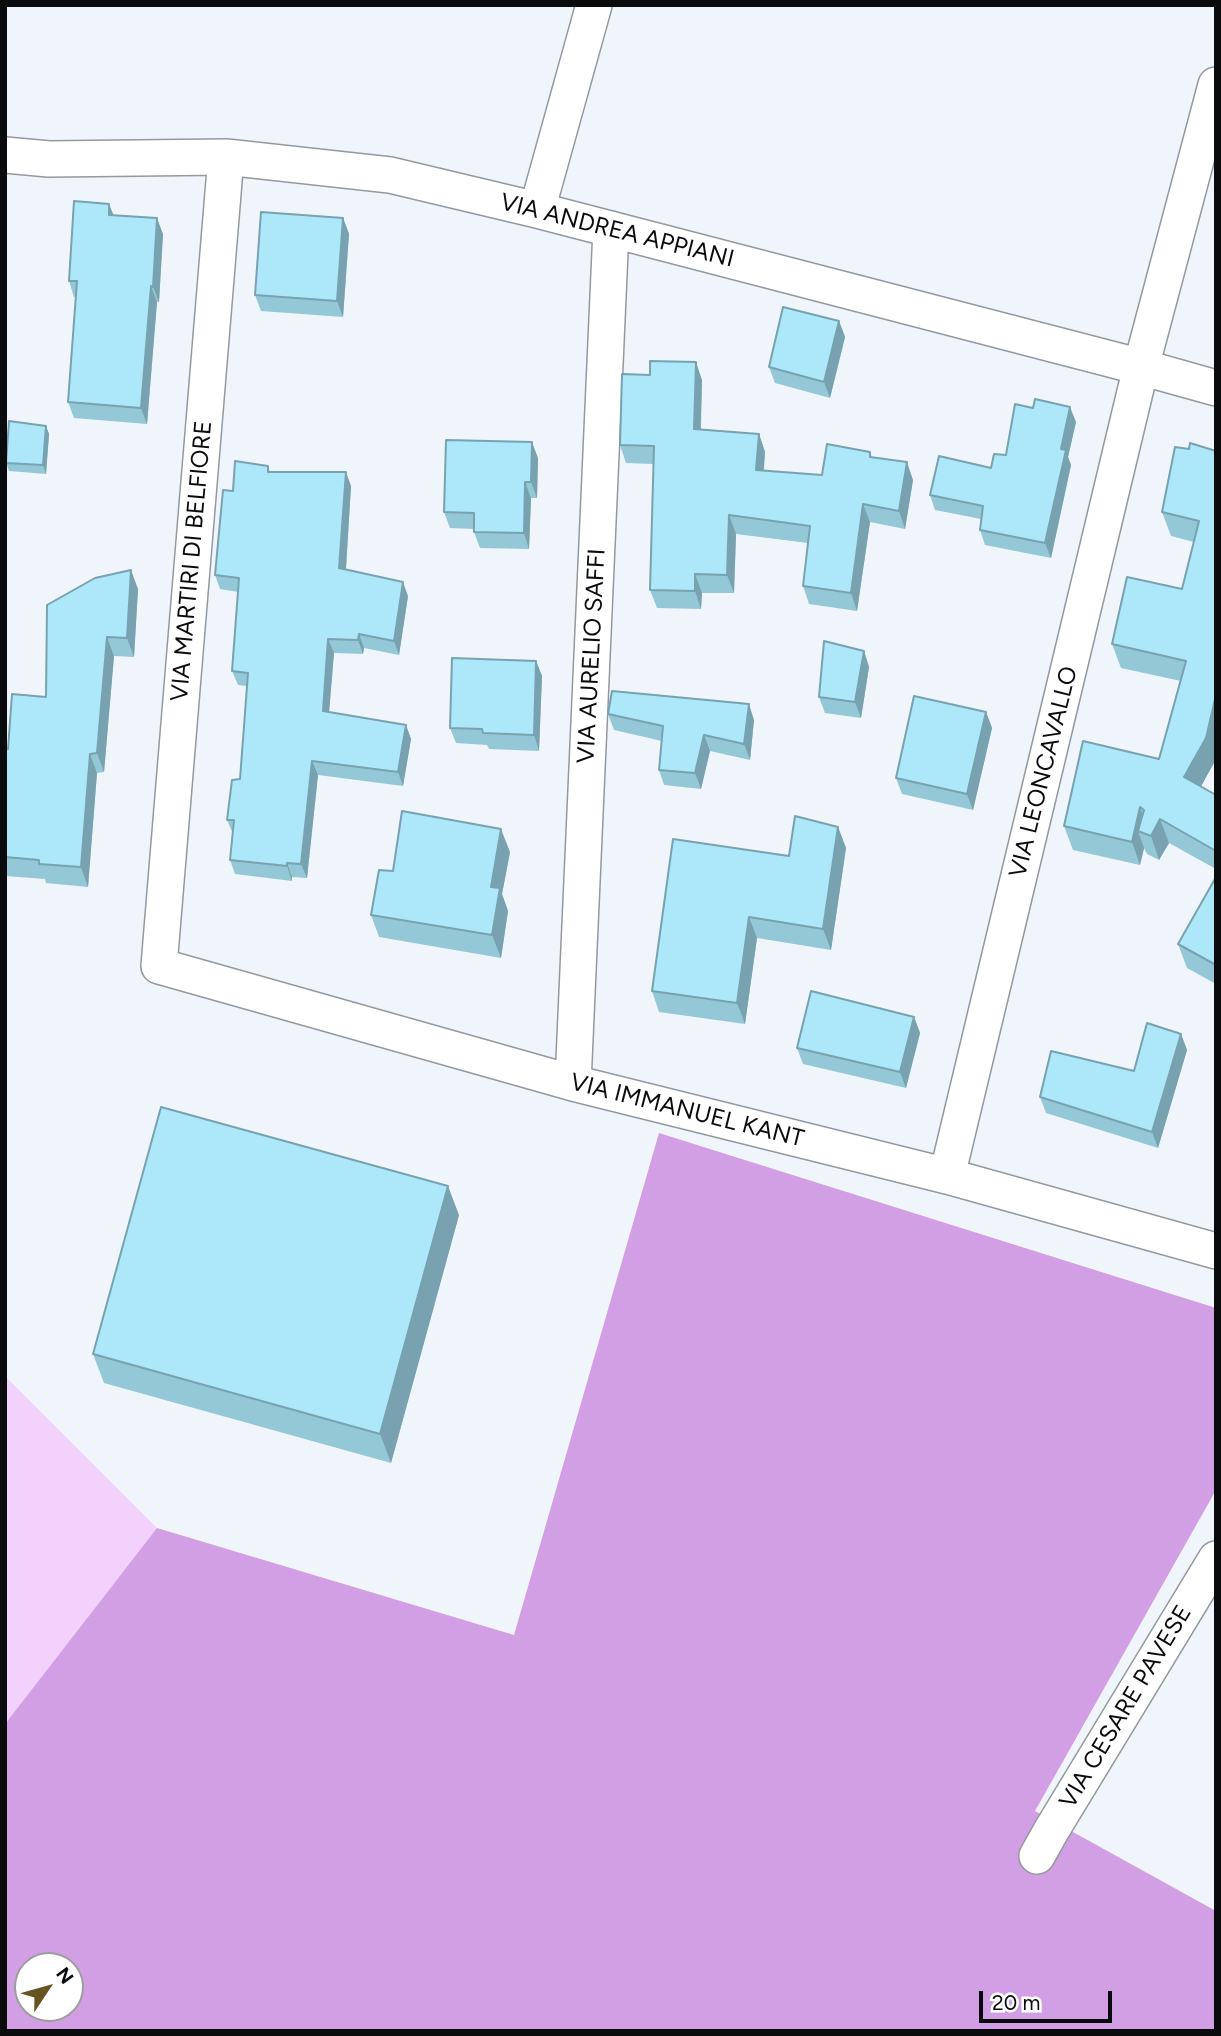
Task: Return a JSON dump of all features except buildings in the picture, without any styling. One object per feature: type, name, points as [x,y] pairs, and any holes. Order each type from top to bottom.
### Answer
[{"type":"street","points":[[537,210],[594,5]]},
{"type":"street","name":"VIA LEONCAVALLO","points":[[947,1176],[1141,367],[1216,85]]},
{"type":"street","name":"VIA ANDREA APPIANI","points":[[5,155],[49,159],[226,157],[390,175],[611,229],[1216,388]]},
{"type":"street","name":"VIA MARTIRI DI BELFIORE","points":[[159,966],[226,157]]},
{"type":"street","name":"VIA AURELIO SAFFI","points":[[573,1083],[611,229]]},
{"type":"street","name":"VIA IMMANUEL KANT","points":[[159,966],[573,1083],[947,1176],[1216,1251]]},
{"type":"street","name":"VIA CESARE PAVESE","points":[[1037,1856],[1216,1559]]},
{"type":"shaded area","points":[[659,1133],[1216,1308],[1216,1490],[1035,1811],[1216,1911],[1216,2031],[5,2031],[5,1724],[157,1528],[514,1635]]},
{"type":"shaded area","points":[[5,1376],[157,1528],[5,1724]]}]
